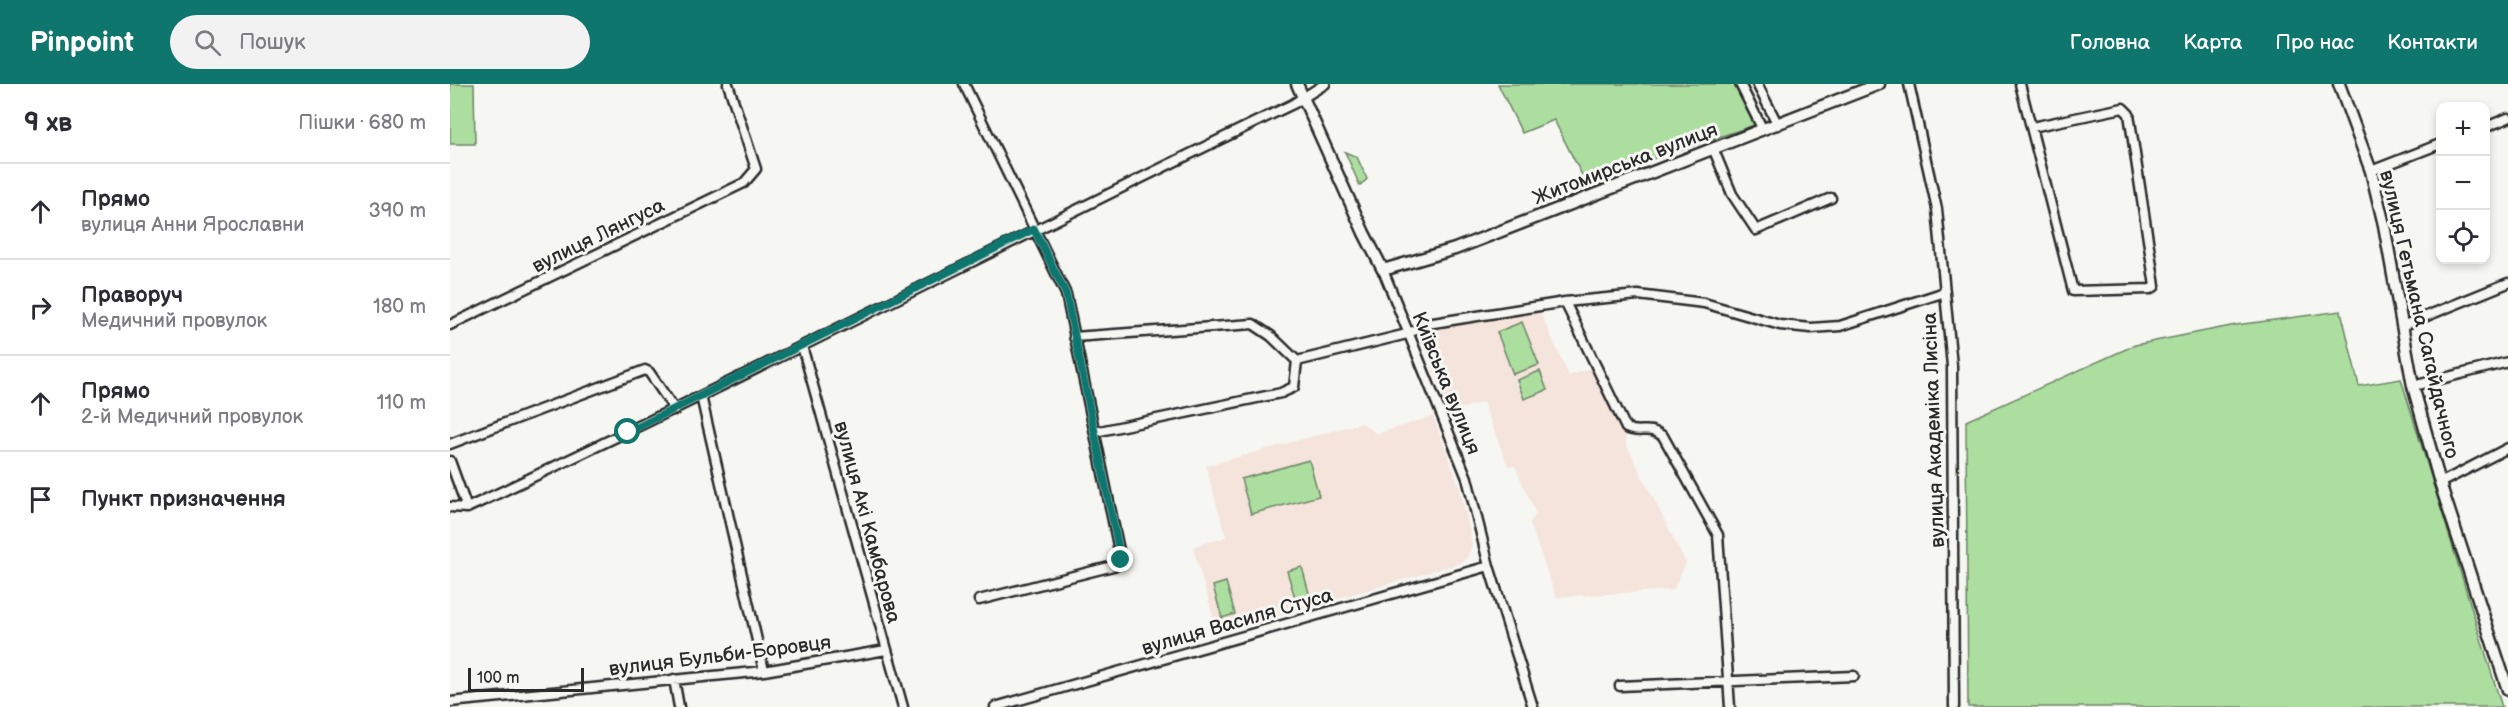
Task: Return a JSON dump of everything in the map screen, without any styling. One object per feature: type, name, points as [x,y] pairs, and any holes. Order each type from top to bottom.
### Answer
[{"type":"main road","name":"Київська вулиця","points":[[1297,84],[1383,270]]},
{"type":"main road","name":"Житомирська вулиця","points":[[1383,270],[1455,249],[1879,84]]},
{"type":"main road","name":"вулиця Гетьмана Сагайдачного","points":[[2339,84],[2371,171],[2384,225],[2413,386],[2440,483],[2508,690]]},
{"type":"street","name":"вулиця Лянгуса","points":[[450,325],[744,183],[756,169],[728,84]]},
{"type":"street","points":[[964,84],[1066,294],[1120,562],[979,600]]},
{"type":"street","points":[[450,507],[467,507],[675,410],[1034,229],[1304,98],[1325,84]]},
{"type":"street","points":[[1740,84],[1763,130]]},
{"type":"street","points":[[1757,84],[1778,125]]},
{"type":"street","name":"вулиця Академіка Лисіна","points":[[1909,84],[1937,209],[1952,366],[1954,707]]},
{"type":"street","points":[[2020,84],[2073,291],[2151,289],[2155,286],[2129,114],[2122,108],[2032,127]]},
{"type":"street","points":[[2490,125],[2508,118]]},
{"type":"street","points":[[2371,171],[2436,146]]},
{"type":"street","points":[[1713,148],[1732,194],[1756,230],[1831,198]]},
{"type":"street","name":"Київська вулиця","points":[[1383,270],[1467,478],[1489,566],[1533,707]]},
{"type":"street","points":[[2402,326],[2508,284]]},
{"type":"street","points":[[1297,361],[1407,334],[1427,324],[1565,302],[1638,295],[1704,303],[1780,325],[1811,328],[1840,326],[1945,292]]},
{"type":"street","points":[[1565,302],[1626,428],[1631,431],[1654,430],[1663,436],[1718,535],[1730,707]]},
{"type":"street","points":[[1074,337],[1253,324],[1271,336],[1297,361]]},
{"type":"street","name":"вулиця Акі Камбарова","points":[[802,346],[903,707]]},
{"type":"street","points":[[1095,432],[1281,393],[1294,387],[1297,361]]},
{"type":"street","points":[[2413,386],[2508,362]]},
{"type":"street","points":[[450,444],[645,370],[649,372],[675,410]]},
{"type":"street","points":[[701,396],[764,671]]},
{"type":"street","points":[[2440,483],[2508,448]]},
{"type":"street","points":[[450,461],[467,507]]},
{"type":"street","name":"вулиця Василя Стуса","points":[[996,707],[1489,566]]},
{"type":"street","name":"вулиця Бульби-Боровця","points":[[450,702],[764,671],[886,650]]},
{"type":"street","points":[[1620,686],[1854,676]]},
{"type":"street","points":[[675,679],[679,707]]},
{"type":"shaded area","points":[[1539,310],[1569,376],[1593,367],[1625,431],[1626,444],[1686,563],[1673,590],[1556,597],[1530,523],[1536,514],[1515,466],[1508,466],[1483,402],[1449,412],[1420,333],[1458,323]]},
{"type":"shaded area","points":[[1433,416],[1459,486],[1472,545],[1468,556],[1461,563],[1218,633],[1193,547],[1226,537],[1206,466],[1361,423],[1377,434]]},
{"type":"green space","points":[[450,84],[474,84],[475,144],[450,144]]},
{"type":"green space","points":[[1498,84],[1735,84],[1755,125],[1585,181],[1554,120],[1522,133]]},
{"type":"green space","points":[[1345,152],[1357,157],[1367,179],[1360,186]]},
{"type":"green space","points":[[2341,311],[2359,386],[2401,379],[2502,707],[1968,707],[1966,421],[2135,345],[2236,325]]},
{"type":"green space","points":[[1522,322],[1539,365],[1513,374],[1497,332]]},
{"type":"green space","points":[[1540,371],[1547,390],[1524,399],[1517,380]]},
{"type":"green space","points":[[1309,460],[1319,496],[1251,514],[1241,479]]},
{"type":"green space","points":[[1302,567],[1310,597],[1296,601],[1287,571]]},
{"type":"green space","points":[[1226,582],[1235,614],[1222,618],[1213,586]]},
{"type":"route","points":[[628,432],[1034,229],[1066,294],[1121,560]]}]
